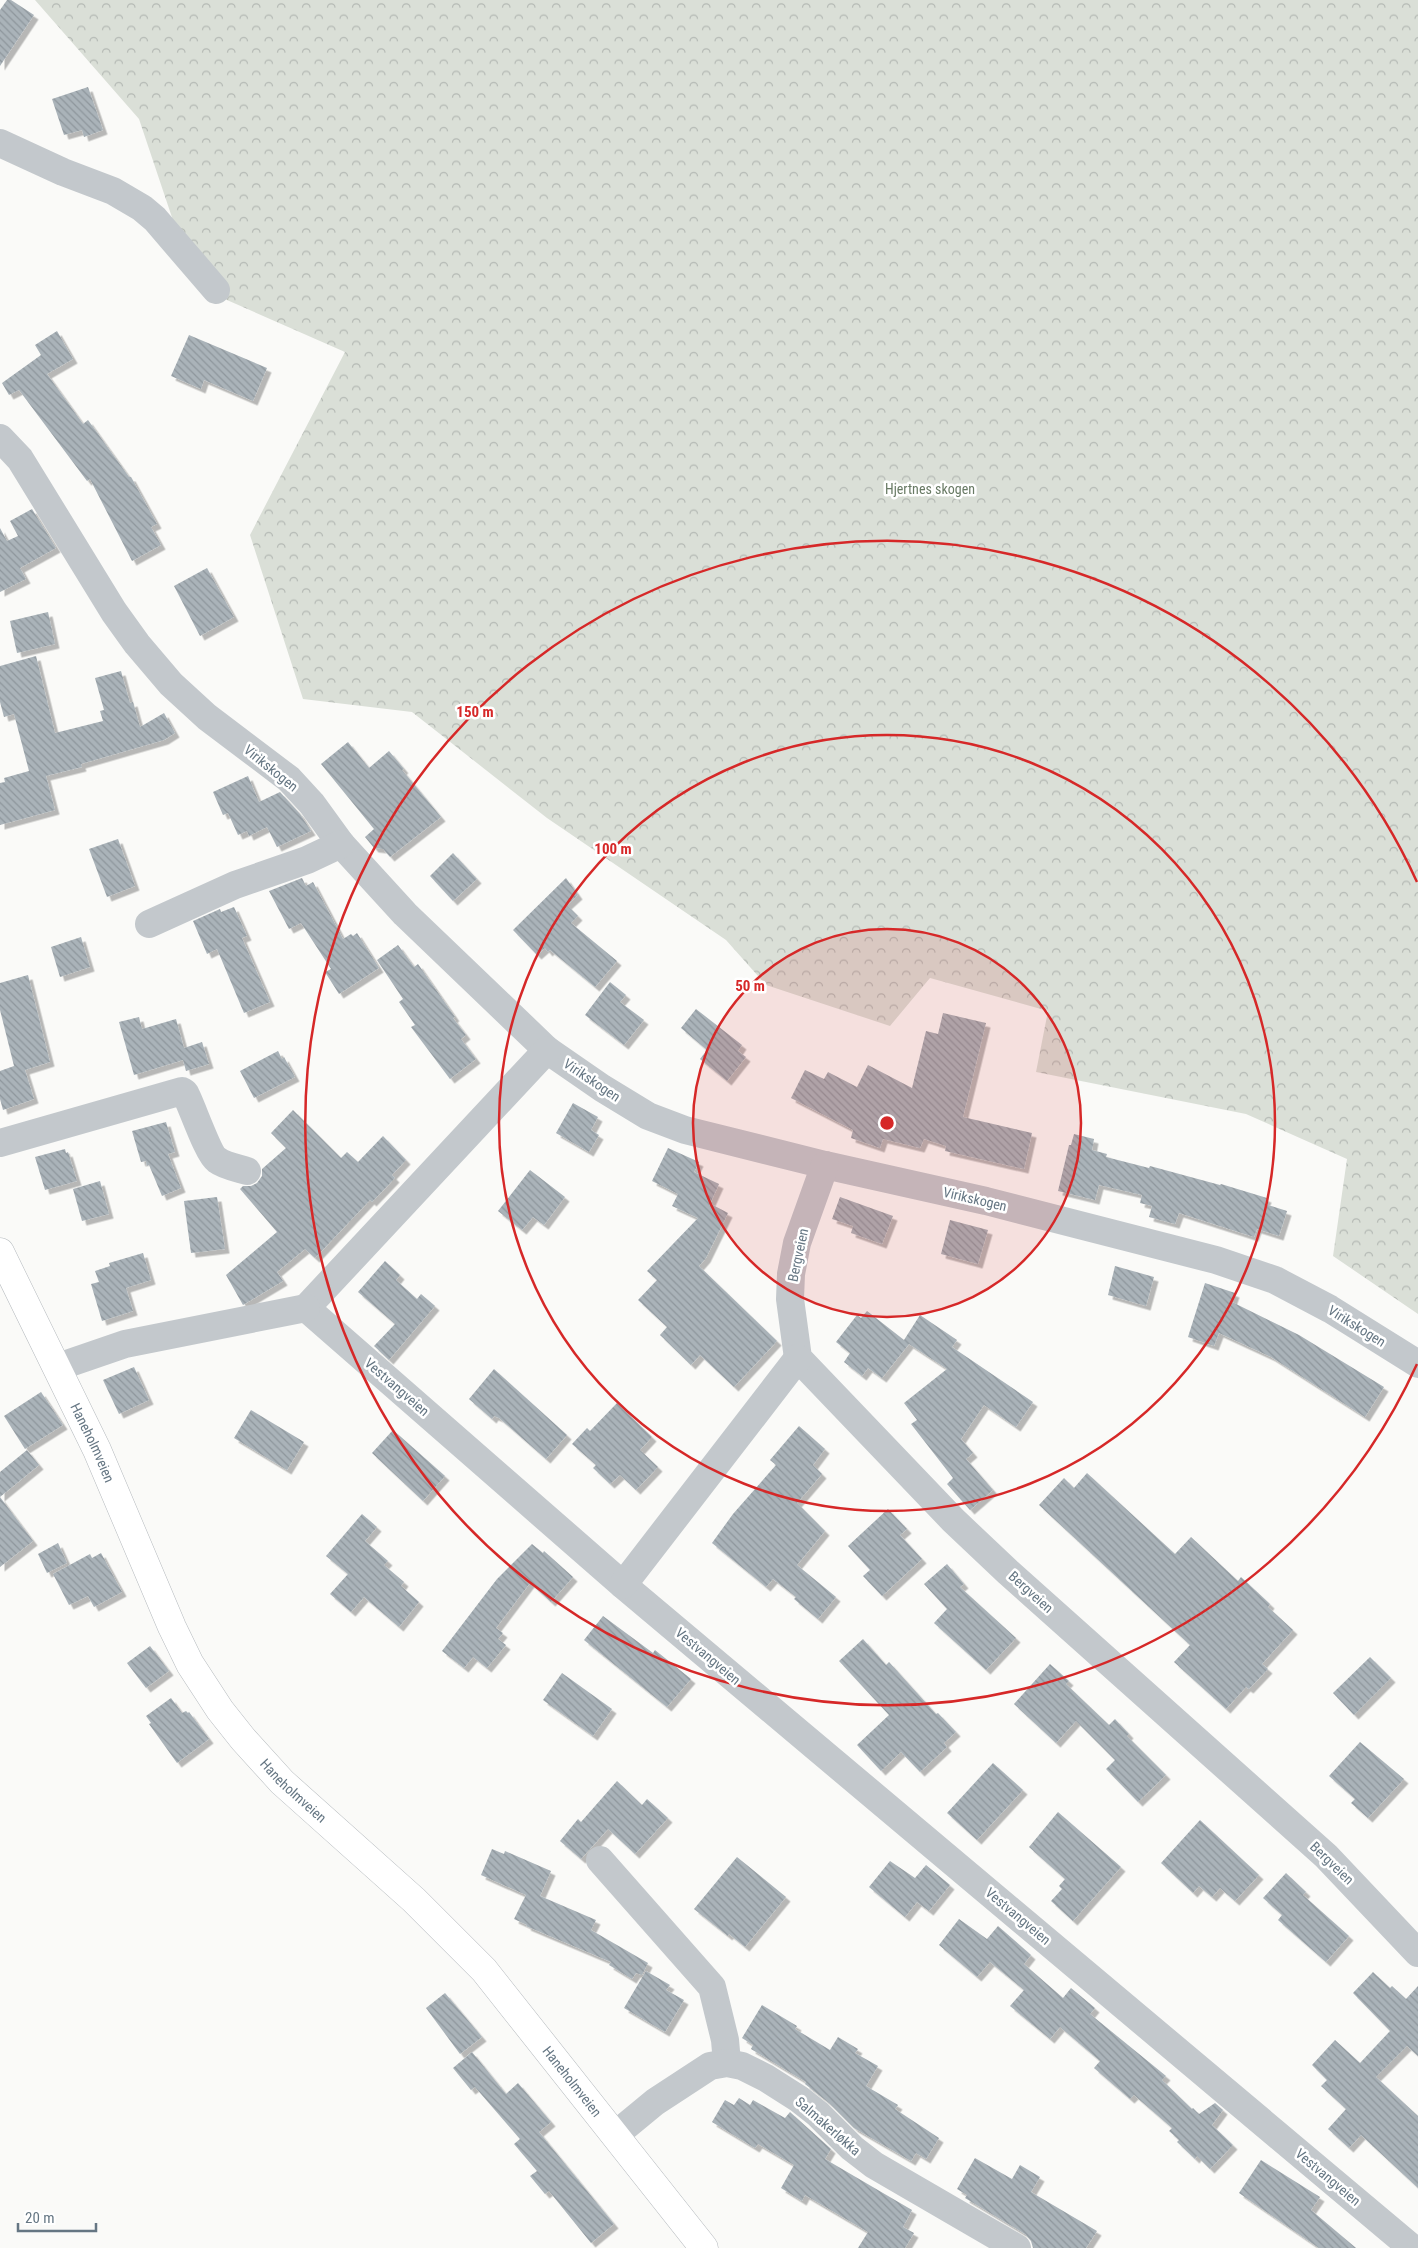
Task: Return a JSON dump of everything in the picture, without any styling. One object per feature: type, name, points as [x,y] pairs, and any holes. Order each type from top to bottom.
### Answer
[{"type":"main road","name":"Haneholmveien","points":[[0,1252],[97,1450],[172,1627],[190,1664],[220,1710],[243,1740],[282,1782],[414,1900],[484,1970],[704,2248]]},
{"type":"street","points":[[0,143],[63,172],[113,191],[142,208],[156,219],[216,290]]},
{"type":"street","name":"Virikskogen","points":[[0,438],[20,459],[114,612],[137,644],[171,684],[207,717],[289,779],[312,804],[341,844],[405,914],[547,1050],[602,1088],[648,1116],[685,1130],[825,1165],[986,1201],[1233,1266],[1275,1280],[1330,1308],[1418,1364]]},
{"type":"street","points":[[149,924],[235,885],[307,860],[341,844]]},
{"type":"street","points":[[58,1367],[126,1344],[306,1308],[547,1050]]},
{"type":"street","points":[[0,1142],[182,1091],[185,1093],[196,1115],[210,1154],[218,1161],[247,1171]]},
{"type":"street","name":"Bergveien","points":[[825,1165],[797,1243],[790,1274],[790,1299],[798,1358],[960,1527],[1326,1856],[1418,1953]]},
{"type":"street","name":"Vestvangveien","points":[[306,1308],[623,1585],[1412,2248]]},
{"type":"street","points":[[623,1585],[798,1358]]},
{"type":"street","points":[[600,1860],[712,1987],[724,2040],[727,2063],[710,2066],[655,2102],[615,2135]]},
{"type":"street","name":"Salmakerløkka","points":[[727,2063],[742,2066],[783,2088],[818,2114],[852,2148],[874,2165],[1017,2248]]},
{"type":"green space","name":"Hjertnes skogen","points":[[35,0],[1418,0],[1418,1314],[1333,1256],[1347,1159],[1246,1114],[1036,1072],[1048,1011],[930,978],[890,1026],[766,985],[726,940],[547,818],[412,712],[303,699],[250,535],[345,352],[195,286],[139,119]]},
{"type":"building","points":[[7,0],[11,0],[34,15],[0,66],[0,10]]},
{"type":"building","points":[[88,87],[103,130],[84,137],[82,130],[64,135],[52,99]]},
{"type":"building","points":[[57,331],[73,359],[47,374],[83,424],[88,420],[129,477],[131,477],[157,524],[151,527],[161,545],[132,561],[90,479],[87,481],[19,390],[9,395],[2,383],[41,355],[35,345]]},
{"type":"building","points":[[189,335],[267,368],[253,401],[204,380],[201,389],[171,376]]},
{"type":"building","points":[[32,509],[56,548],[20,568],[26,579],[0,592],[0,528],[7,541],[18,536],[10,521]]},
{"type":"building","points":[[207,568],[234,617],[200,636],[174,586]]},
{"type":"building","points":[[48,612],[55,644],[17,653],[10,621]]},
{"type":"building","points":[[36,656],[55,733],[103,721],[100,711],[104,710],[95,678],[121,671],[130,703],[133,702],[140,727],[164,713],[175,733],[164,740],[81,764],[82,767],[46,776],[55,810],[0,825],[0,783],[5,782],[4,778],[29,771],[14,714],[4,717],[0,702],[0,666]]},
{"type":"building","points":[[348,742],[369,768],[389,751],[404,769],[402,770],[441,817],[390,857],[383,849],[374,848],[365,837],[374,829],[321,764]]},
{"type":"building","points":[[248,776],[259,802],[280,792],[300,814],[311,831],[277,847],[267,827],[249,836],[247,831],[238,835],[228,813],[223,815],[213,792]]},
{"type":"building","points":[[118,839],[135,886],[107,897],[89,849]]},
{"type":"building","points":[[453,853],[477,879],[453,901],[430,876]]},
{"type":"building","points":[[302,878],[306,886],[313,882],[343,939],[357,933],[379,968],[339,994],[325,972],[331,969],[301,923],[289,929],[269,891]]},
{"type":"building","points":[[566,878],[578,895],[567,905],[578,916],[571,923],[617,961],[595,987],[550,950],[548,952],[545,948],[537,955],[513,930]]},
{"type":"building","points":[[234,907],[247,936],[242,938],[270,1002],[244,1013],[217,949],[207,954],[193,921],[220,909],[221,912]]},
{"type":"building","points":[[81,937],[90,967],[60,977],[51,947]]},
{"type":"building","points":[[398,945],[414,967],[418,964],[455,1017],[453,1018],[466,1035],[461,1039],[476,1059],[450,1079],[411,1027],[415,1025],[399,1002],[403,999],[377,960]]},
{"type":"building","points":[[28,975],[50,1062],[25,1070],[34,1099],[3,1110],[0,1099],[0,1071],[14,1066],[0,1010],[0,983]]},
{"type":"building","points":[[610,982],[626,995],[620,1002],[644,1020],[624,1045],[585,1015]]},
{"type":"building","points":[[696,1009],[742,1045],[738,1051],[746,1057],[727,1081],[700,1059],[707,1050],[681,1028]]},
{"type":"building","points":[[943,1013],[986,1023],[963,1117],[1032,1133],[1024,1169],[945,1151],[946,1146],[924,1139],[920,1148],[883,1139],[880,1148],[851,1138],[853,1130],[791,1098],[805,1070],[824,1079],[828,1072],[857,1087],[868,1065],[912,1088],[926,1031],[938,1034]]},
{"type":"building","points":[[139,1017],[142,1029],[176,1019],[184,1048],[202,1042],[209,1064],[186,1071],[183,1060],[134,1075],[119,1022]]},
{"type":"building","points":[[278,1051],[282,1059],[284,1057],[295,1077],[254,1098],[240,1071]]},
{"type":"building","points":[[573,1103],[598,1117],[591,1130],[599,1135],[589,1152],[556,1133]]},
{"type":"building","points":[[293,1110],[341,1158],[347,1152],[358,1162],[383,1136],[406,1160],[392,1175],[395,1178],[372,1202],[370,1200],[315,1258],[305,1249],[277,1272],[283,1281],[243,1305],[226,1275],[277,1232],[240,1189],[243,1186],[251,1186],[257,1183],[262,1176],[262,1169],[286,1148],[271,1133]]},
{"type":"building","points":[[166,1122],[175,1152],[168,1154],[181,1188],[162,1196],[149,1165],[147,1166],[146,1161],[141,1162],[132,1131]]},
{"type":"building","points":[[1074,1134],[1094,1139],[1092,1150],[1107,1154],[1106,1157],[1221,1184],[1267,1198],[1265,1204],[1287,1211],[1279,1236],[1257,1229],[1254,1237],[1179,1213],[1175,1224],[1149,1217],[1152,1206],[1140,1203],[1142,1195],[1099,1185],[1095,1200],[1058,1191],[1069,1145],[1071,1145]]},
{"type":"building","points":[[668,1148],[699,1162],[694,1172],[719,1184],[709,1206],[711,1204],[728,1213],[706,1258],[699,1266],[777,1341],[734,1387],[700,1355],[691,1365],[660,1335],[667,1327],[638,1300],[657,1280],[647,1271],[698,1218],[672,1206],[678,1194],[652,1181]]},
{"type":"building","points":[[65,1149],[66,1153],[68,1152],[77,1181],[45,1190],[35,1157]]},
{"type":"building","points":[[530,1170],[565,1197],[544,1225],[533,1217],[522,1230],[498,1211]]},
{"type":"building","points":[[100,1181],[109,1214],[82,1221],[73,1189]]},
{"type":"building","points":[[217,1197],[225,1249],[191,1253],[184,1201]]},
{"type":"building","points":[[840,1197],[893,1216],[882,1244],[851,1233],[853,1226],[832,1219]]},
{"type":"building","points":[[950,1220],[988,1230],[978,1264],[941,1254]]},
{"type":"building","points":[[143,1253],[151,1280],[126,1288],[133,1311],[102,1321],[91,1284],[99,1282],[95,1271],[110,1266],[109,1263]]},
{"type":"building","points":[[385,1261],[400,1275],[396,1280],[417,1299],[421,1294],[435,1306],[389,1360],[374,1346],[395,1324],[358,1292]]},
{"type":"building","points":[[1115,1266],[1154,1277],[1146,1306],[1108,1295]]},
{"type":"building","points":[[1205,1283],[1235,1293],[1232,1302],[1299,1335],[1384,1387],[1365,1417],[1271,1357],[1219,1333],[1214,1346],[1188,1337]]},
{"type":"building","points":[[867,1311],[904,1340],[920,1315],[957,1340],[952,1347],[1033,1402],[1016,1427],[984,1405],[961,1439],[973,1453],[966,1459],[993,1490],[970,1510],[947,1484],[953,1478],[911,1424],[917,1420],[904,1403],[947,1369],[909,1344],[882,1378],[868,1368],[862,1376],[844,1362],[850,1353],[836,1342],[857,1315],[861,1318]]},
{"type":"building","points":[[134,1367],[149,1400],[119,1414],[103,1380]]},
{"type":"building","points":[[494,1369],[567,1435],[546,1459],[499,1418],[494,1416],[492,1419],[469,1399]]},
{"type":"building","points":[[41,1392],[63,1425],[25,1449],[4,1416]]},
{"type":"building","points":[[617,1403],[652,1437],[640,1450],[658,1467],[636,1490],[620,1475],[610,1484],[593,1468],[596,1465],[572,1444],[587,1428],[590,1431]]},
{"type":"building","points":[[251,1410],[304,1442],[287,1470],[234,1438]]},
{"type":"building","points":[[799,1426],[825,1449],[813,1465],[822,1474],[797,1503],[825,1531],[797,1565],[836,1597],[818,1619],[794,1599],[796,1597],[773,1579],[766,1587],[712,1543],[733,1514],[776,1465],[770,1460]]},
{"type":"building","points":[[393,1430],[445,1476],[423,1501],[372,1453]]},
{"type":"building","points":[[27,1450],[39,1465],[0,1497],[0,1472]]},
{"type":"building","points":[[1087,1473],[1175,1554],[1191,1537],[1238,1581],[1241,1577],[1270,1604],[1268,1607],[1293,1630],[1262,1664],[1268,1669],[1249,1689],[1246,1687],[1226,1709],[1174,1662],[1190,1645],[1039,1505],[1064,1478],[1074,1488]]},
{"type":"building","points":[[0,1497],[33,1541],[0,1567]]},
{"type":"building","points":[[888,1509],[907,1529],[900,1535],[922,1559],[882,1596],[863,1576],[870,1570],[848,1546]]},
{"type":"building","points":[[362,1514],[377,1527],[365,1541],[388,1561],[384,1565],[404,1582],[401,1586],[419,1602],[399,1627],[364,1597],[351,1612],[330,1594],[348,1574],[326,1556]]},
{"type":"building","points":[[58,1543],[67,1563],[47,1573],[38,1554]]},
{"type":"building","points":[[532,1544],[543,1553],[544,1551],[573,1577],[551,1602],[530,1583],[496,1628],[503,1633],[498,1639],[506,1645],[487,1668],[473,1657],[464,1668],[442,1651],[497,1579]]},
{"type":"building","points":[[101,1553],[122,1592],[94,1607],[88,1596],[69,1605],[53,1574],[90,1554],[92,1558]]},
{"type":"building","points":[[947,1564],[964,1584],[960,1587],[1016,1638],[986,1670],[934,1623],[947,1609],[924,1584]]},
{"type":"building","points":[[603,1616],[653,1653],[655,1650],[691,1679],[667,1707],[584,1640]]},
{"type":"building","points":[[863,1639],[886,1665],[889,1662],[936,1714],[938,1713],[956,1732],[944,1743],[947,1747],[920,1772],[901,1752],[881,1771],[857,1745],[889,1715],[839,1661]]},
{"type":"building","points":[[150,1646],[169,1671],[146,1688],[127,1663]]},
{"type":"building","points":[[1370,1657],[1391,1678],[1354,1715],[1333,1693]]},
{"type":"building","points":[[1050,1664],[1069,1681],[1066,1684],[1109,1725],[1115,1719],[1129,1734],[1127,1736],[1166,1775],[1138,1802],[1106,1769],[1115,1760],[1076,1721],[1056,1743],[1014,1704]]},
{"type":"building","points":[[562,1673],[612,1709],[593,1736],[543,1700]]},
{"type":"building","points":[[171,1698],[182,1713],[189,1712],[209,1739],[177,1763],[149,1724],[151,1723],[146,1716]]},
{"type":"building","points":[[1360,1742],[1404,1779],[1368,1818],[1351,1803],[1355,1799],[1329,1776]]},
{"type":"building","points":[[993,1763],[1023,1790],[977,1840],[947,1813]]},
{"type":"building","points":[[617,1781],[642,1805],[647,1799],[668,1818],[635,1854],[608,1829],[581,1859],[560,1841],[578,1819],[581,1822]]},
{"type":"building","points":[[1058,1812],[1121,1867],[1073,1921],[1051,1901],[1062,1889],[1059,1886],[1065,1879],[1029,1847]]},
{"type":"building","points":[[1200,1820],[1259,1875],[1235,1901],[1220,1888],[1212,1897],[1199,1886],[1193,1893],[1161,1863]]},
{"type":"building","points":[[492,1849],[504,1854],[505,1851],[551,1871],[540,1896],[596,1920],[591,1930],[648,1963],[642,1975],[636,1973],[632,1979],[609,1965],[611,1962],[526,1926],[514,1919],[526,1895],[481,1875]]},
{"type":"building","points":[[737,1857],[786,1897],[745,1947],[694,1909]]},
{"type":"building","points":[[890,1861],[915,1878],[926,1865],[950,1885],[929,1911],[917,1902],[905,1917],[869,1887]]},
{"type":"building","points":[[1286,1873],[1306,1892],[1303,1895],[1349,1936],[1326,1962],[1278,1920],[1282,1915],[1263,1898]]},
{"type":"building","points":[[959,1919],[987,1939],[998,1926],[1031,1955],[1024,1964],[1063,1998],[1071,1988],[1095,2008],[1090,2014],[1166,2076],[1162,2080],[1192,2109],[1199,2114],[1215,2103],[1223,2110],[1212,2125],[1233,2145],[1210,2169],[1197,2156],[1195,2159],[1177,2142],[1179,2140],[1169,2131],[1172,2128],[1134,2095],[1130,2099],[1094,2068],[1100,2061],[1060,2027],[1050,2039],[1010,2006],[1024,1990],[990,1962],[977,1977],[939,1945]]},
{"type":"building","points":[[646,1971],[670,1985],[666,1990],[684,2000],[665,2032],[624,2008]]},
{"type":"building","points":[[1373,1972],[1390,1988],[1392,1986],[1406,1999],[1418,1986],[1418,2056],[1407,2046],[1376,2077],[1418,2116],[1418,2188],[1361,2135],[1349,2148],[1328,2129],[1346,2109],[1321,2086],[1327,2080],[1312,2065],[1335,2040],[1360,2063],[1390,2031],[1353,1993]]},
{"type":"building","points":[[445,1993],[482,2037],[460,2054],[426,2008]]},
{"type":"building","points":[[762,2005],[797,2026],[795,2029],[830,2050],[838,2037],[858,2049],[855,2053],[878,2066],[866,2086],[898,2105],[895,2109],[939,2138],[926,2159],[916,2153],[911,2161],[854,2128],[829,2103],[805,2084],[806,2082],[751,2049],[753,2045],[742,2038]]},
{"type":"building","points":[[472,2052],[506,2094],[518,2083],[551,2122],[539,2132],[614,2224],[591,2243],[549,2191],[545,2194],[530,2176],[537,2171],[514,2144],[520,2139],[475,2087],[471,2090],[453,2068]]},
{"type":"building","points":[[739,2098],[750,2105],[753,2100],[785,2118],[790,2112],[831,2149],[825,2159],[912,2210],[903,2227],[914,2233],[905,2248],[858,2248],[868,2232],[805,2195],[802,2201],[781,2188],[794,2165],[758,2144],[755,2148],[712,2122],[725,2100],[734,2105]]},
{"type":"building","points":[[975,2158],[1012,2179],[1020,2165],[1040,2177],[1031,2192],[1097,2231],[1086,2248],[1033,2248],[1031,2241],[1025,2234],[965,2198],[967,2195],[957,2189]]},
{"type":"building","points":[[1261,2160],[1320,2197],[1311,2210],[1356,2248],[1319,2248],[1239,2193]]}]
